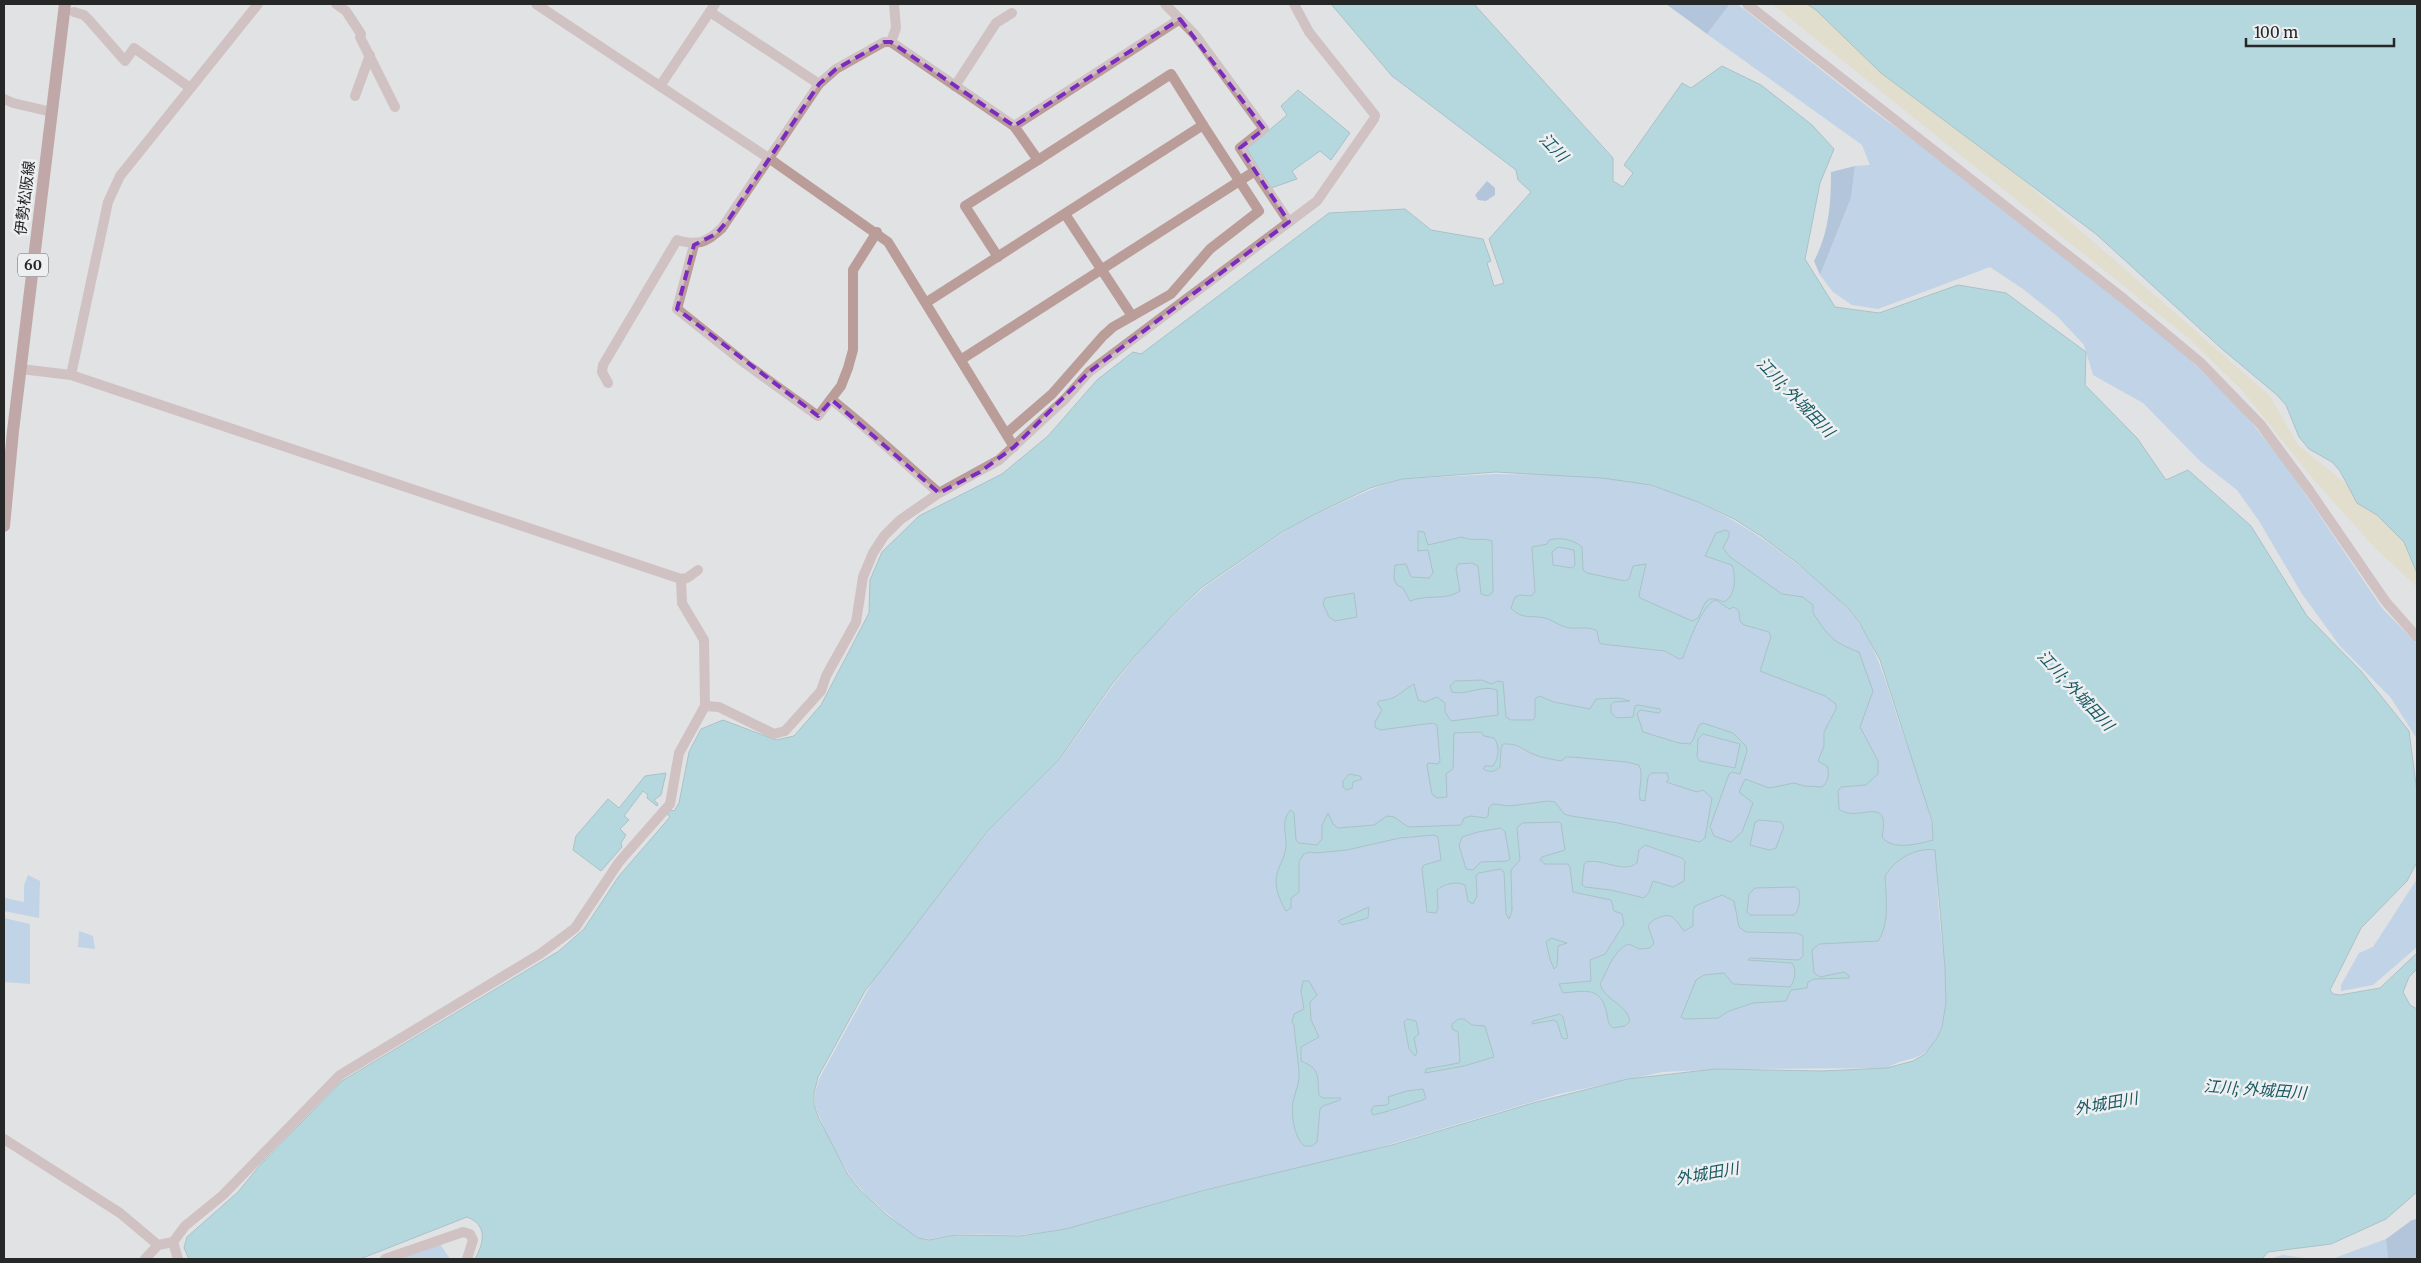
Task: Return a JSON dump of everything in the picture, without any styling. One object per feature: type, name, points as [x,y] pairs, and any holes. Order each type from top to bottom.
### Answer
[{"type":"main road","name":"伊勢松阪線","points":[[4,526],[52,112],[70,8]]},
{"type":"street","points":[[71,375],[108,202],[120,176],[258,4]]},
{"type":"street","points":[[336,4],[346,11],[361,34],[360,37],[395,107]]},
{"type":"street","points":[[536,4],[770,159],[877,232],[888,242],[927,302],[1014,447]]},
{"type":"street","points":[[891,42],[896,28],[894,4]]},
{"type":"street","points":[[1165,4],[1195,35],[1264,130],[1240,148],[1288,222]]},
{"type":"street","points":[[705,706],[718,707],[774,734],[785,731],[821,691],[826,676],[856,622],[863,577],[873,553],[884,536],[900,520],[938,493],[999,460],[1065,399],[1089,372],[1317,201],[1374,119],[1374,115],[1309,32],[1294,4]]},
{"type":"street","points":[[1747,4],[2109,287],[2200,362],[2260,425],[2309,490],[2386,602],[2417,637]]},
{"type":"street","points":[[70,8],[84,15],[125,61],[134,48],[190,87]]},
{"type":"street","points":[[660,86],[713,8],[819,84]]},
{"type":"street","points":[[955,86],[996,23],[1012,13]]},
{"type":"street","points":[[1014,126],[1180,19]]},
{"type":"street","points":[[608,383],[602,372],[602,365],[678,240],[694,245],[709,238],[722,228],[819,84],[836,69],[884,42],[891,42],[1014,126],[1038,160]]},
{"type":"street","points":[[355,96],[370,55]]},
{"type":"street","points":[[998,257],[965,206],[1171,74],[1259,210],[1210,249],[1171,294],[1132,316],[1103,336],[1052,394],[1007,433]]},
{"type":"street","points":[[4,99],[13,103],[52,112]]},
{"type":"street","points":[[927,302],[1203,125]]},
{"type":"street","points":[[962,359],[1255,171]]},
{"type":"street","points":[[1065,214],[1132,316]]},
{"type":"street","points":[[694,245],[677,309],[746,364],[818,416],[841,386],[853,350],[853,270],[877,232]]},
{"type":"street","points":[[21,369],[71,375],[681,579],[687,578],[698,570]]},
{"type":"street","points":[[832,400],[868,428],[880,442],[938,493]]},
{"type":"street","points":[[145,1259],[158,1245],[173,1242],[185,1226],[223,1195],[340,1075],[540,954],[575,928],[619,862],[670,804],[679,753],[705,706],[704,640],[682,602],[681,579]]},
{"type":"street","points":[[4,1139],[120,1212],[158,1245]]},
{"type":"street","points":[[385,1259],[463,1232],[470,1234],[473,1240],[467,1259]]},
{"type":"street","points":[[173,1242],[178,1259]]},
{"type":"highlighted area","points":[[1180,19],[1264,129],[1240,148],[1289,222],[1089,372],[1014,447],[980,472],[939,493],[832,400],[818,416],[677,309],[694,245],[716,234],[729,219],[819,84],[836,69],[884,42],[891,42],[1014,126]]},
{"type":"shaded area","points":[[1666,4],[1730,4],[1707,34]]},
{"type":"shaded area","points":[[1730,4],[1737,4],[1744,9],[1872,110],[1961,175],[2174,344],[2243,412],[2287,467],[2382,608],[2417,644],[2417,739],[2391,698],[2340,646],[2302,594],[2259,521],[2237,490],[2201,462],[2143,403],[2093,375],[2084,345],[2057,316],[2023,289],[1990,267],[1878,309],[1852,305],[1833,292],[1820,275],[1851,198],[1855,166],[1870,165],[1862,145],[1707,34]]},
{"type":"shaded area","points":[[1855,166],[1851,198],[1820,275],[1814,261],[1826,229],[1831,172]]},
{"type":"shaded area","points":[[1487,181],[1495,188],[1495,195],[1486,201],[1478,200],[1475,195]]},
{"type":"shaded area","points":[[1495,474],[1615,479],[1652,486],[1695,501],[1716,511],[1773,546],[1833,594],[1856,620],[1873,648],[1885,678],[1921,784],[1931,820],[1946,980],[1943,1022],[1933,1044],[1921,1055],[1887,1068],[1724,1069],[1663,1072],[1559,1094],[1351,1156],[1202,1190],[1067,1229],[1020,1235],[957,1234],[930,1239],[919,1238],[904,1228],[866,1195],[850,1176],[829,1139],[815,1106],[815,1093],[819,1079],[875,977],[988,832],[1059,761],[1113,685],[1153,635],[1202,589],[1282,533],[1312,516],[1372,489],[1402,479]]},
{"type":"shaded area","points":[[28,875],[40,881],[39,918],[4,911],[4,889],[5,898],[24,902],[24,885]]},
{"type":"shaded area","points":[[2417,879],[2417,947],[2373,985],[2341,991],[2341,985],[2359,953],[2373,947]]},
{"type":"shaded area","points":[[4,918],[30,924],[30,984],[4,982]]},
{"type":"shaded area","points":[[79,931],[93,936],[95,949],[78,947]]},
{"type":"shaded area","points":[[2417,1219],[2417,1259],[2388,1259],[2386,1239],[2412,1220]]},
{"type":"shaded area","points":[[2386,1239],[2388,1259],[2332,1259]]},
{"type":"shaded area","points":[[440,1244],[450,1259],[395,1259]]},
{"type":"shaded area","points":[[2283,1255],[2312,1259],[2269,1259]]},
{"type":"sand","points":[[1772,4],[1829,4],[1952,118],[2270,396],[2298,445],[2417,541],[2417,587],[2375,548],[2313,479],[2242,390],[2186,336]]},
{"type":"water","points":[[1331,4],[1474,4],[1613,158],[1613,181],[1623,187],[1633,173],[1624,165],[1682,83],[1691,88],[1722,66],[1761,85],[1812,125],[1834,149],[1820,183],[1805,259],[1835,307],[1879,313],[1958,285],[2006,293],[2086,352],[2085,385],[2137,438],[2166,480],[2188,470],[2251,526],[2307,616],[2361,671],[2409,731],[2417,792],[2417,862],[2407,881],[2361,928],[2330,990],[2333,994],[2340,995],[2380,988],[2417,953],[2417,969],[2409,977],[2403,992],[2410,1005],[2417,1009],[2417,1192],[2386,1219],[2331,1244],[2268,1252],[2262,1259],[475,1259],[482,1241],[482,1235],[474,1220],[467,1217],[360,1259],[189,1259],[184,1248],[187,1237],[238,1192],[261,1164],[342,1081],[559,951],[584,929],[619,876],[670,817],[667,814],[671,810],[674,811],[679,803],[689,752],[701,729],[723,720],[776,740],[794,736],[821,705],[869,613],[870,580],[882,552],[919,516],[1002,474],[1048,436],[1097,380],[1133,352],[1141,354],[1329,213],[1405,209],[1431,230],[1483,239],[1491,261],[1487,263],[1494,286],[1504,283],[1489,239],[1531,192],[1518,180],[1516,170],[1392,76]],"holes":[[[1496,472],[1602,478],[1651,485],[1698,502],[1734,519],[1796,562],[1847,607],[1859,622],[1880,660],[1932,821],[1933,840],[1906,845],[1892,844],[1882,837],[1884,823],[1882,816],[1877,812],[1847,813],[1839,809],[1838,791],[1841,787],[1866,785],[1878,774],[1878,761],[1860,727],[1873,691],[1859,652],[1832,638],[1813,613],[1813,605],[1803,597],[1782,594],[1730,557],[1723,548],[1729,532],[1726,530],[1716,533],[1705,556],[1732,565],[1734,575],[1733,591],[1724,602],[1713,599],[1707,601],[1698,618],[1692,621],[1640,598],[1639,595],[1646,564],[1633,566],[1629,579],[1625,581],[1587,573],[1583,570],[1582,547],[1570,540],[1553,539],[1549,540],[1547,544],[1532,547],[1535,592],[1531,596],[1520,595],[1515,597],[1511,608],[1515,612],[1524,616],[1548,619],[1561,626],[1594,629],[1597,631],[1599,642],[1602,644],[1665,651],[1679,659],[1683,658],[1696,625],[1711,603],[1716,600],[1729,609],[1734,607],[1739,611],[1740,621],[1744,625],[1769,632],[1771,637],[1760,671],[1825,696],[1836,704],[1836,709],[1824,732],[1824,746],[1818,761],[1827,766],[1828,778],[1826,783],[1822,787],[1804,786],[1794,783],[1769,788],[1745,779],[1739,792],[1753,803],[1742,832],[1731,842],[1714,836],[1710,827],[1729,774],[1732,772],[1740,774],[1747,751],[1746,746],[1733,733],[1703,723],[1699,725],[1690,744],[1679,743],[1643,732],[1637,714],[1640,710],[1659,713],[1660,709],[1638,705],[1635,706],[1633,717],[1617,718],[1611,713],[1611,705],[1614,702],[1630,701],[1619,698],[1596,699],[1590,709],[1554,702],[1539,696],[1535,699],[1535,717],[1533,720],[1511,720],[1506,717],[1503,682],[1498,681],[1491,684],[1482,680],[1455,681],[1450,686],[1452,692],[1458,693],[1486,688],[1497,690],[1498,715],[1451,721],[1445,712],[1445,703],[1437,697],[1425,702],[1418,700],[1414,684],[1395,697],[1377,703],[1382,710],[1375,722],[1375,727],[1380,730],[1433,723],[1437,725],[1440,761],[1438,764],[1428,763],[1427,766],[1432,794],[1437,798],[1447,797],[1446,774],[1453,769],[1454,733],[1481,732],[1484,736],[1494,738],[1498,748],[1497,760],[1493,766],[1485,766],[1483,769],[1487,771],[1494,771],[1500,767],[1501,748],[1503,744],[1508,744],[1516,745],[1539,756],[1561,761],[1566,757],[1572,757],[1639,765],[1641,773],[1640,800],[1645,801],[1648,777],[1651,773],[1667,773],[1669,779],[1666,782],[1697,792],[1703,790],[1712,798],[1705,838],[1700,842],[1618,823],[1571,816],[1564,814],[1555,802],[1549,801],[1509,806],[1493,804],[1489,807],[1486,818],[1471,816],[1464,818],[1461,825],[1408,827],[1394,817],[1387,816],[1374,825],[1338,828],[1333,824],[1328,813],[1322,825],[1322,839],[1317,845],[1299,843],[1296,840],[1294,813],[1291,810],[1286,818],[1286,847],[1277,872],[1276,881],[1279,897],[1286,911],[1291,908],[1291,898],[1299,892],[1299,861],[1304,854],[1347,850],[1400,838],[1434,835],[1438,837],[1441,860],[1424,865],[1422,869],[1427,912],[1436,913],[1438,908],[1437,890],[1450,884],[1458,883],[1465,885],[1468,901],[1473,904],[1477,896],[1476,875],[1500,869],[1504,872],[1506,914],[1509,919],[1512,910],[1511,870],[1520,860],[1517,828],[1522,823],[1559,822],[1561,824],[1565,850],[1542,857],[1540,860],[1545,864],[1568,864],[1573,892],[1611,900],[1614,911],[1622,914],[1624,924],[1605,954],[1590,960],[1591,981],[1559,984],[1563,993],[1585,991],[1597,995],[1604,1005],[1608,1022],[1613,1028],[1625,1026],[1630,1021],[1625,1010],[1606,994],[1600,984],[1615,955],[1624,947],[1629,944],[1639,949],[1650,948],[1654,943],[1648,926],[1653,920],[1663,916],[1670,916],[1676,920],[1684,931],[1693,926],[1695,906],[1722,895],[1734,901],[1739,927],[1746,932],[1797,933],[1803,936],[1803,956],[1799,960],[1750,958],[1748,960],[1792,963],[1795,975],[1790,987],[1733,984],[1724,973],[1704,975],[1696,980],[1681,1017],[1685,1019],[1718,1018],[1729,1011],[1753,1003],[1786,1001],[1791,990],[1807,988],[1808,982],[1814,979],[1849,978],[1844,972],[1820,977],[1814,973],[1812,950],[1819,944],[1878,941],[1886,918],[1885,876],[1894,864],[1913,852],[1935,850],[1945,968],[1946,1003],[1942,1027],[1937,1038],[1925,1054],[1913,1061],[1887,1068],[1822,1071],[1715,1069],[1628,1079],[1533,1103],[1392,1145],[1201,1191],[1066,1229],[1020,1236],[955,1235],[929,1240],[918,1238],[888,1216],[861,1191],[848,1175],[819,1119],[814,1105],[814,1093],[818,1077],[865,991],[987,832],[1058,761],[1112,684],[1170,618],[1201,588],[1282,532],[1370,488],[1402,479]],[[1558,547],[1574,550],[1575,565],[1572,568],[1553,565],[1552,552]],[[1703,734],[1740,744],[1735,768],[1700,761],[1697,757],[1698,739]],[[1759,820],[1781,822],[1784,826],[1776,848],[1769,850],[1750,845],[1755,822]],[[1501,828],[1505,832],[1510,859],[1507,861],[1481,862],[1473,870],[1466,869],[1459,845],[1462,837]],[[1645,845],[1682,858],[1685,861],[1684,881],[1673,887],[1653,881],[1649,892],[1644,898],[1582,885],[1586,862],[1592,861],[1626,867],[1637,863],[1639,850]],[[1795,887],[1799,890],[1798,907],[1794,915],[1750,915],[1747,912],[1749,894],[1755,888]]]},
{"type":"water","points":[[1807,4],[2417,4],[2417,573],[2404,542],[2377,515],[2357,503],[2340,471],[2332,462],[2309,449],[2299,437],[2286,405],[2277,395],[2222,349],[2096,234],[1881,73],[1816,10]]},
{"type":"water","points":[[1298,90],[1350,133],[1331,160],[1320,151],[1292,171],[1297,179],[1271,188],[1247,149],[1287,115],[1281,106]]},
{"type":"water","points":[[1418,531],[1424,532],[1428,545],[1462,537],[1492,541],[1493,592],[1488,596],[1481,594],[1478,566],[1472,563],[1458,564],[1456,569],[1460,591],[1449,596],[1410,601],[1403,588],[1397,585],[1394,579],[1395,565],[1406,564],[1411,577],[1429,578],[1433,573],[1428,550],[1418,551]]},
{"type":"water","points":[[1354,593],[1357,617],[1335,621],[1329,617],[1323,604],[1325,598]]},
{"type":"water","points":[[666,773],[661,795],[654,800],[658,804],[657,806],[647,798],[648,795],[643,791],[624,816],[629,820],[620,829],[626,835],[621,843],[622,847],[601,871],[573,850],[576,836],[608,799],[619,808],[645,776]]},
{"type":"water","points":[[1349,774],[1360,776],[1362,779],[1353,782],[1352,788],[1347,790],[1343,787],[1343,781]]},
{"type":"water","points":[[1369,907],[1368,918],[1342,925],[1338,921]]},
{"type":"water","points":[[1551,938],[1567,943],[1558,946],[1557,966],[1554,969],[1546,942]]},
{"type":"water","points":[[1303,981],[1309,981],[1317,995],[1310,1002],[1311,1020],[1319,1037],[1301,1047],[1301,1061],[1315,1070],[1318,1078],[1319,1095],[1323,1098],[1341,1098],[1320,1109],[1317,1142],[1312,1146],[1304,1146],[1301,1142],[1294,1126],[1292,1114],[1298,1084],[1299,1066],[1294,1025],[1292,1022],[1294,1014],[1304,1009],[1301,991]]},
{"type":"water","points":[[1560,1014],[1563,1017],[1568,1038],[1562,1038],[1557,1022],[1554,1020],[1532,1024],[1533,1021]]},
{"type":"water","points":[[1407,1019],[1416,1021],[1419,1034],[1414,1038],[1417,1053],[1415,1056],[1409,1049],[1404,1022]]},
{"type":"water","points":[[1458,1019],[1464,1019],[1472,1025],[1485,1026],[1494,1057],[1464,1066],[1425,1073],[1426,1069],[1459,1063],[1458,1032],[1452,1029],[1452,1024]]},
{"type":"water","points":[[1423,1089],[1426,1098],[1423,1100],[1373,1115],[1371,1111],[1374,1106],[1387,1105],[1389,1103],[1388,1097],[1407,1091]]},
{"type":"water label","name":"江川","points":[[1554,147]]},
{"type":"water label","name":"江川; 外城田川","points":[[1796,397]]},
{"type":"water label","name":"江川; 外城田川","points":[[2076,690]]},
{"type":"water label","name":"江川; 外城田川","points":[[2255,1089]]},
{"type":"water label","name":"外城田川","points":[[2106,1103]]},
{"type":"water label","name":"外城田川","points":[[1707,1173]]}]
